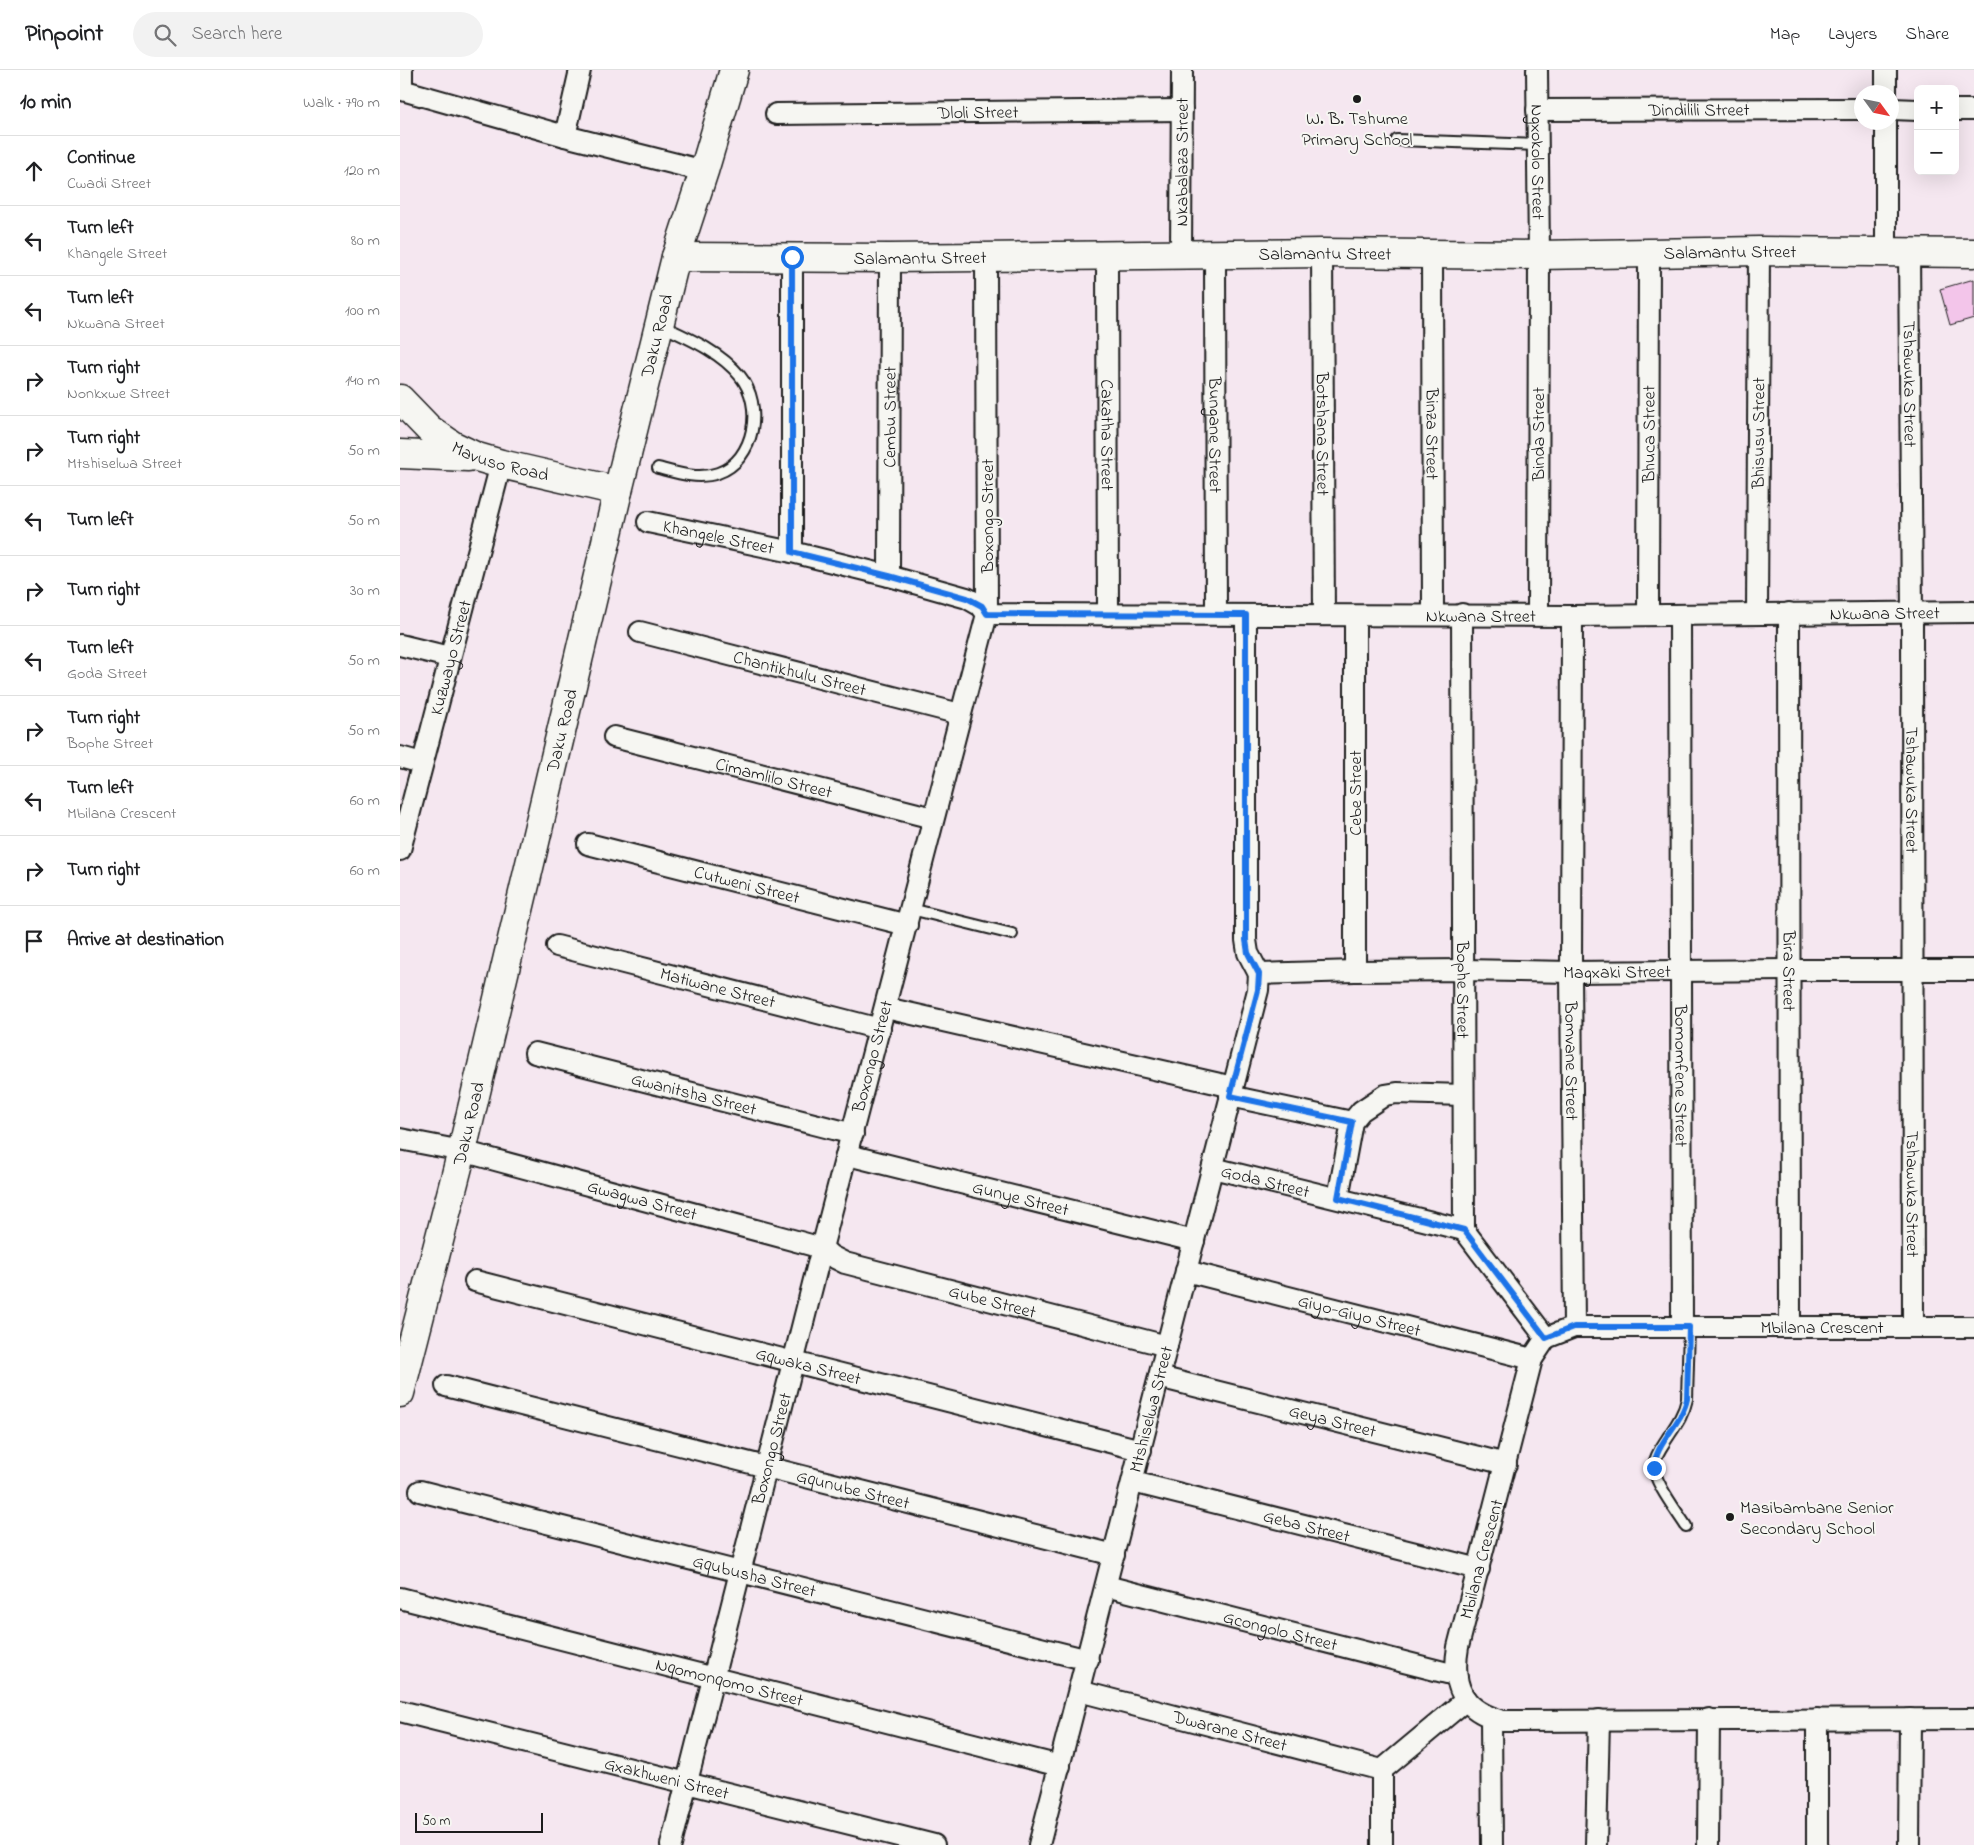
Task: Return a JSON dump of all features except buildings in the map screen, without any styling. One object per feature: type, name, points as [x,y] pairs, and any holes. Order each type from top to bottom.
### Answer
[{"type":"street","points":[[402,70],[401,92],[704,171]]},
{"type":"street","points":[[565,136],[580,70]]},
{"type":"street","name":"Daku Road","points":[[400,1393],[462,1151],[618,491],[676,257],[734,70]]},
{"type":"street","name":"Nkabalaza Street","points":[[1181,256],[1182,70]]},
{"type":"street","name":"Ngxokolo Street","points":[[1537,70],[1539,254]]},
{"type":"street","points":[[1886,70],[1886,85]]},
{"type":"street","points":[[1899,109],[1914,110]]},
{"type":"street","name":"Dloli Street","points":[[776,114],[1182,110]]},
{"type":"street","name":"Dindilili Street","points":[[1537,110],[1854,110]]},
{"type":"street","points":[[1959,110],[1974,110]]},
{"type":"street","name":"Tshawuka Street","points":[[1887,130],[1898,252],[1912,614],[1912,1327]]},
{"type":"street","name":"Salamantu Street","points":[[676,257],[890,258],[1759,251],[1974,253]]},
{"type":"street","name":"Bhisusu Street","points":[[1757,614],[1759,251]]},
{"type":"street","name":"Bhuca Street","points":[[1648,615],[1649,253]]},
{"type":"street","name":"Botshana Street","points":[[1322,254],[1324,615]]},
{"type":"street","name":"Binza Street","points":[[1432,254],[1432,614]]},
{"type":"street","name":"Binda Street","points":[[1538,614],[1539,254]]},
{"type":"street","name":"Cakatha Street","points":[[1107,255],[1108,615]]},
{"type":"street","name":"Boxongo Street","points":[[671,1845],[712,1678],[768,1468],[822,1248],[848,1155],[933,818],[987,614],[986,256]]},
{"type":"street","name":"Bungane Street","points":[[1215,256],[1216,614]]},
{"type":"street","points":[[792,257],[792,552]]},
{"type":"street","name":"Cembu Street","points":[[889,576],[890,258]]},
{"type":"street","name":"Mavuso Road","points":[[400,399],[429,430],[452,445],[489,461],[618,491]]},
{"type":"street","points":[[400,437],[429,430]]},
{"type":"street","points":[[400,454],[489,461]]},
{"type":"street","name":"Kuzwayo Street","points":[[400,850],[449,657],[489,461]]},
{"type":"street","name":"Khangele Street","points":[[648,522],[792,552],[889,576],[967,598],[982,606],[987,614]]},
{"type":"street","name":"Nkwana Street","points":[[987,614],[1355,616],[1538,614],[1572,616],[1974,612]]},
{"type":"street","name":"Bira Street","points":[[1789,613],[1790,1327]]},
{"type":"street","name":"Bophe Street","points":[[1462,614],[1464,1230]]},
{"type":"street","points":[[1246,615],[1246,940],[1248,953],[1259,974]]},
{"type":"street","name":"Bomomfene Street","points":[[1680,615],[1680,970],[1685,1327]]},
{"type":"street","name":"Cebe Street","points":[[1355,616],[1355,970]]},
{"type":"street","name":"Bomvane Street","points":[[1572,616],[1571,972],[1574,1327]]},
{"type":"street","name":"Chantikhulu Street","points":[[640,632],[960,714]]},
{"type":"street","points":[[400,644],[449,657]]},
{"type":"street","name":"Cimamlilo Street","points":[[614,737],[933,818]]},
{"type":"street","points":[[400,757],[422,762]]},
{"type":"street","name":"Cutweni Street","points":[[588,844],[909,917]]},
{"type":"street","name":"Matiwane Street","points":[[557,946],[880,1029]]},
{"type":"street","name":"Magxaki Street","points":[[1259,974],[1355,970],[1571,972],[1974,970]]},
{"type":"street","name":"Mtshiselwa Street","points":[[1040,1845],[1258,990],[1259,974]]},
{"type":"street","points":[[886,1008],[1352,1122]]},
{"type":"street","name":"Gwanitsha Street","points":[[535,1053],[853,1134]]},
{"type":"street","points":[[1338,1198],[1352,1122],[1361,1111],[1385,1095],[1397,1093],[1463,1096]]},
{"type":"street","name":"Gwagwa Street","points":[[400,1139],[462,1151],[822,1248]]},
{"type":"street","name":"Gunye Street","points":[[848,1155],[1194,1241]]},
{"type":"street","name":"Goda Street","points":[[1213,1168],[1464,1230]]},
{"type":"street","points":[[1464,1230],[1546,1338]]},
{"type":"street","name":"Gube Street","points":[[822,1248],[845,1263],[1167,1346]]},
{"type":"street","name":"Giyo-Giyo Street","points":[[1186,1271],[1532,1359]]},
{"type":"street","name":"Gqwaka Street","points":[[475,1281],[1140,1450]]},
{"type":"street","name":"Mbilana Crescent","points":[[1974,1327],[1574,1327],[1546,1338],[1532,1359],[1458,1647],[1455,1675],[1466,1700],[1483,1715],[1515,1722],[1709,1719],[1974,1719]]},
{"type":"street","name":"Geya Street","points":[[1159,1377],[1506,1464]]},
{"type":"street","name":"Gqunube Street","points":[[446,1386],[1114,1555]]},
{"type":"street","name":"Geba Street","points":[[1133,1482],[1479,1569]]},
{"type":"street","name":"Gqubusha Street","points":[[420,1491],[1088,1660]]},
{"type":"street","name":"Gcongolo Street","points":[[1106,1586],[1455,1675]]},
{"type":"street","name":"Nqomonqomo Street","points":[[400,1598],[1060,1766]]},
{"type":"street","name":"Dwarane Street","points":[[1079,1691],[1382,1770]]},
{"type":"street","points":[[1382,1845],[1382,1770],[1466,1700]]},
{"type":"street","name":"Gxakhweni Street","points":[[400,1711],[934,1845]]},
{"type":"street","points":[[1491,1718],[1492,1845]]},
{"type":"street","points":[[1708,1845],[1709,1719]]},
{"type":"street","points":[[1817,1719],[1817,1845]]},
{"type":"street","points":[[1909,1845],[1910,1719]]},
{"type":"street","points":[[1596,1845],[1599,1720]]},
{"type":"lane","points":[[1397,140],[1537,145]]},
{"type":"lane","points":[[658,468],[690,476],[719,473],[736,460],[749,442],[755,421],[752,397],[741,377],[719,358],[691,340],[660,325]]},
{"type":"lane","points":[[909,917],[1012,934]]},
{"type":"lane","points":[[1685,1327],[1687,1399],[1685,1409],[1662,1446],[1654,1462],[1654,1468],[1666,1496],[1686,1526]]},
{"type":"place","name":"W. B. Tshume Primary School","points":[[1357,99]]},
{"type":"place","name":"Masibambane Senior Secondary School","points":[[1730,1517]]},
{"type":"route","points":[[792,257],[792,552],[967,598],[982,606],[987,614],[1246,615],[1246,940],[1248,953],[1259,974],[1258,990],[1230,1096],[1352,1122],[1338,1198],[1464,1230],[1546,1338],[1574,1327],[1689,1327],[1687,1399],[1685,1409],[1662,1446],[1654,1462],[1654,1468]]}]
